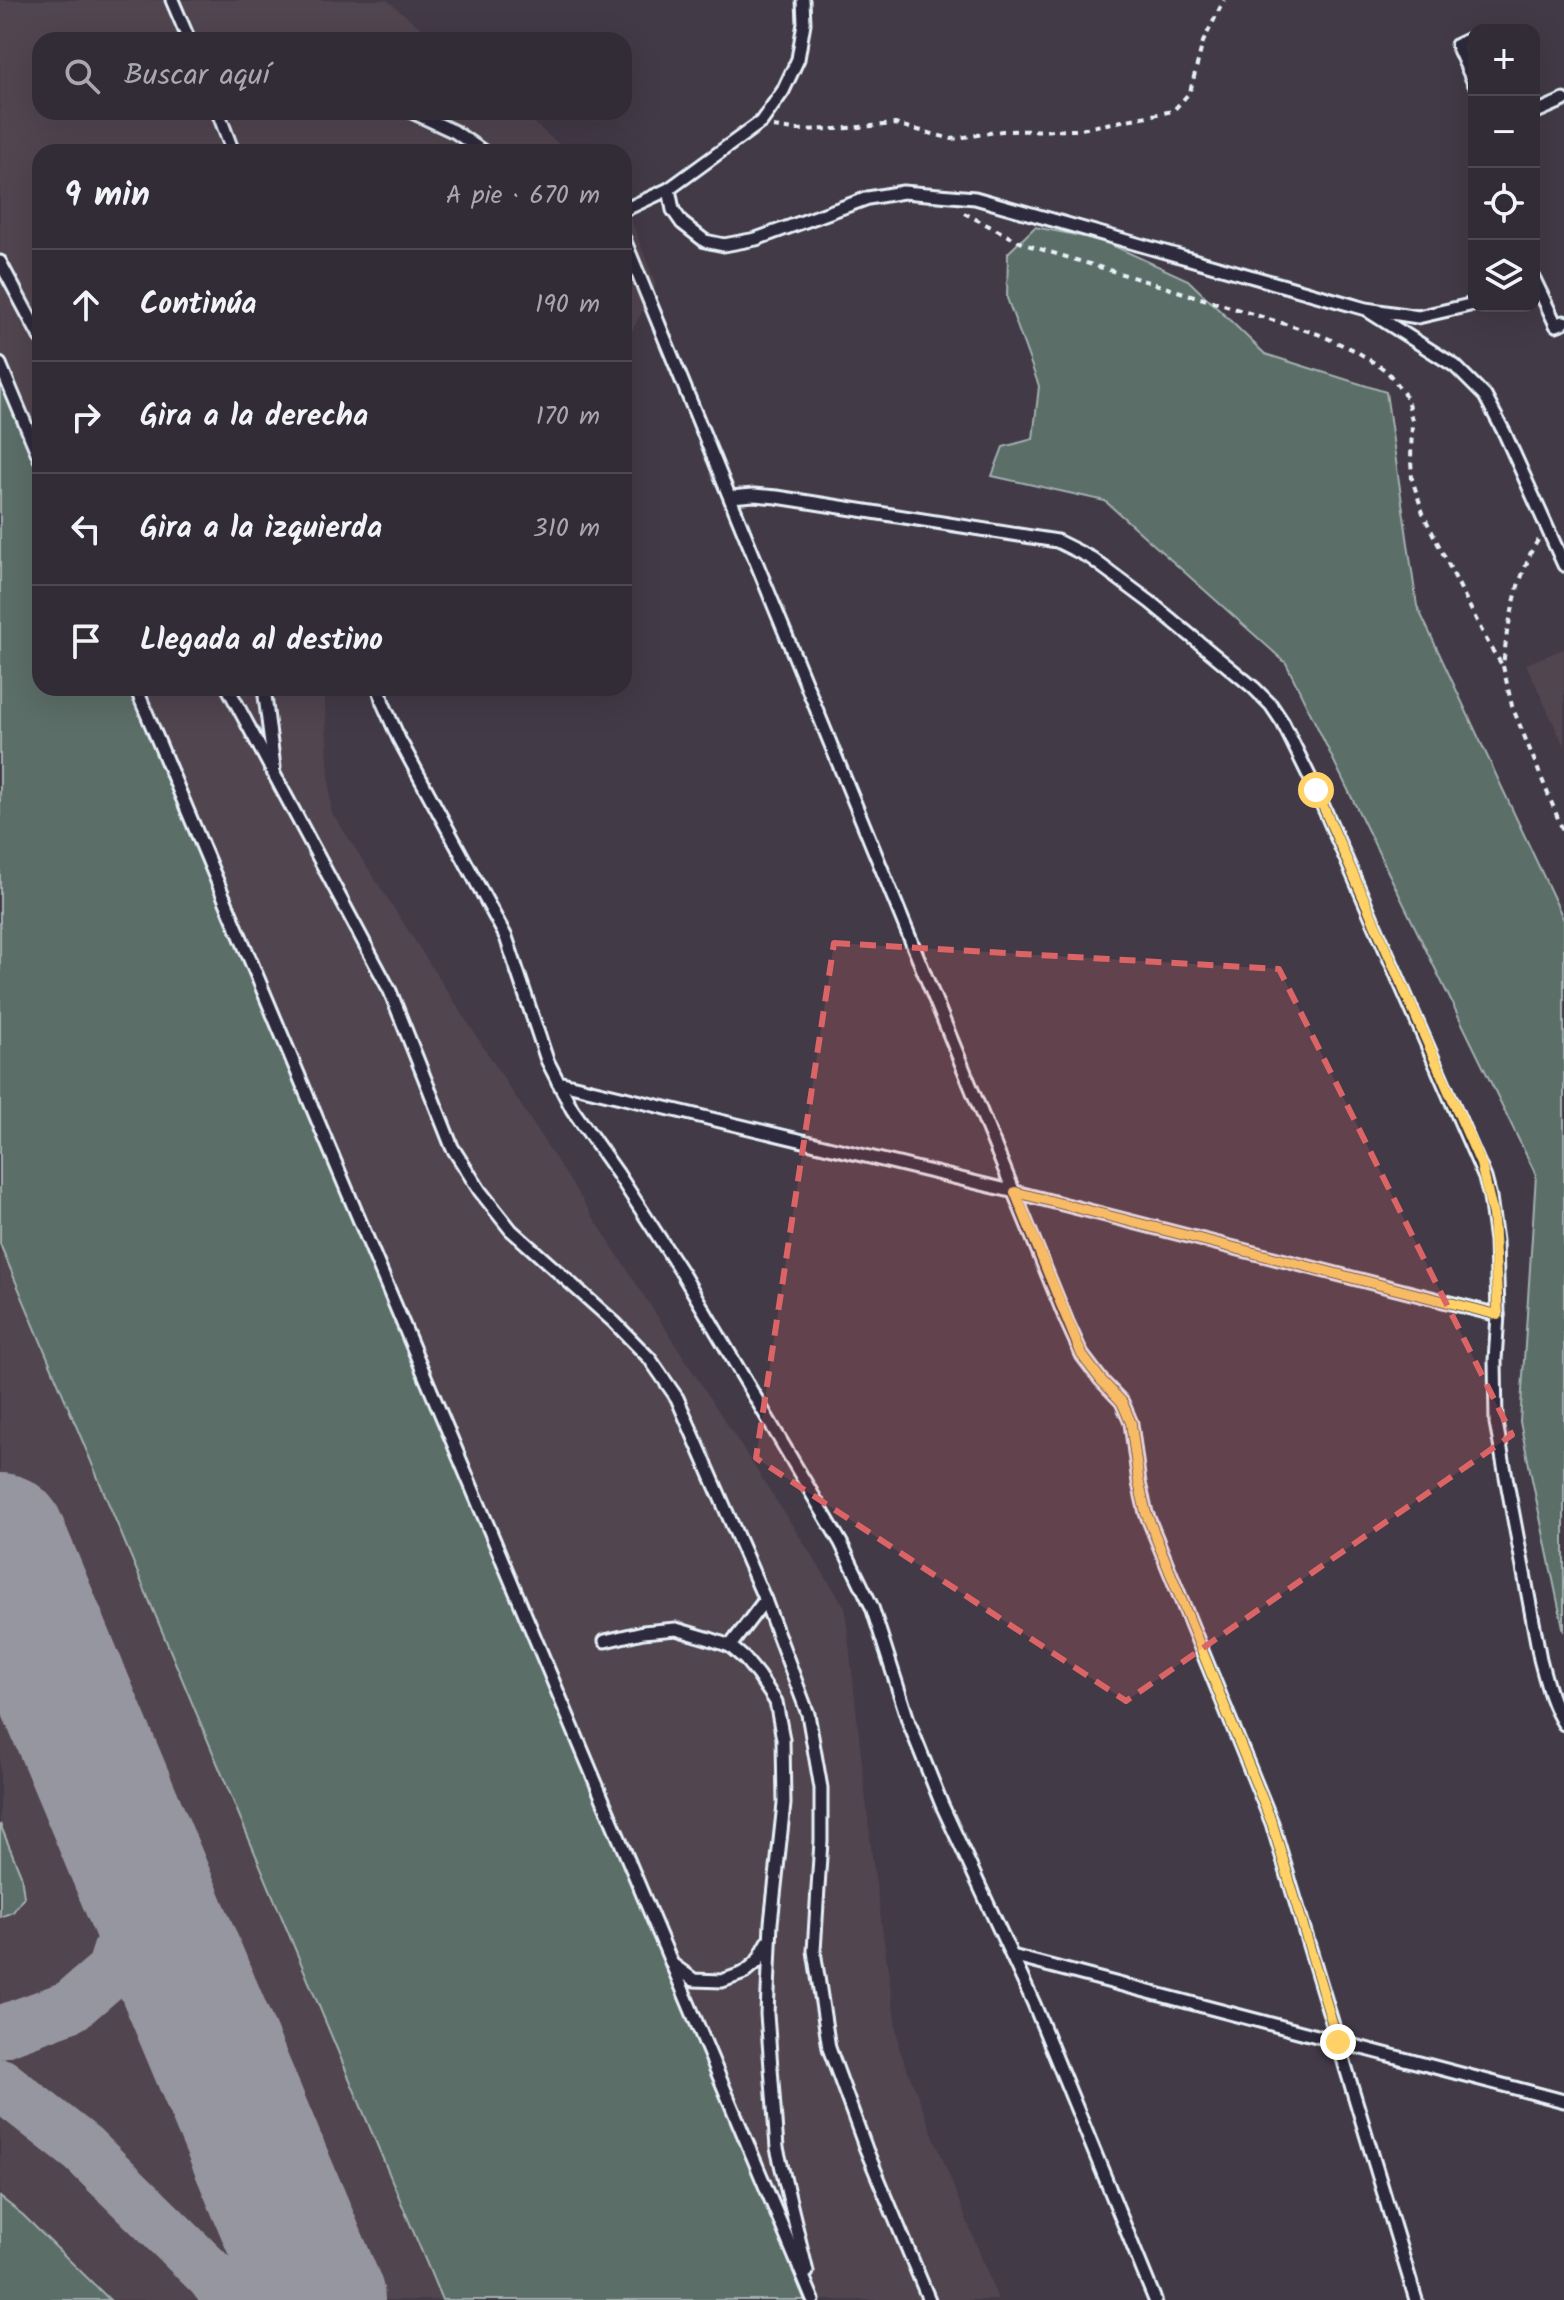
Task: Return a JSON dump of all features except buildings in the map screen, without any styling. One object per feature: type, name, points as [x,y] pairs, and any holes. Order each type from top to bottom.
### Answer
[{"type":"lane","points":[[172,0],[186,32]]},
{"type":"lane","points":[[632,206],[669,189],[761,122],[783,91],[798,59],[804,23],[803,0]]},
{"type":"lane","points":[[1468,40],[1457,45],[1468,70]]},
{"type":"lane","points":[[1540,110],[1564,100]]},
{"type":"lane","points":[[221,120],[230,144]]},
{"type":"lane","points":[[429,120],[472,144]]},
{"type":"lane","points":[[669,189],[673,210],[682,223],[705,241],[724,245],[756,239],[868,198],[903,192],[975,198],[1366,309],[1418,317],[1468,305]]},
{"type":"lane","points":[[632,258],[1082,1355],[1122,1402],[1131,1423],[1146,1513],[1272,1823],[1416,2300]]},
{"type":"lane","points":[[0,262],[32,322]]},
{"type":"lane","points":[[1540,292],[1556,325],[1564,322]]},
{"type":"lane","points":[[1366,309],[1455,366],[1485,396],[1564,565]]},
{"type":"lane","points":[[0,364],[32,440]]},
{"type":"lane","points":[[730,497],[777,497],[1057,541],[1091,558],[1150,602],[1271,705],[1296,747],[1481,1164],[1493,1215],[1498,1315],[1496,1423],[1540,1659],[1547,1686],[1564,1724]]},
{"type":"lane","points":[[139,696],[813,2300]]},
{"type":"lane","points":[[232,696],[390,991],[452,1147],[480,1191],[511,1230],[614,1322],[650,1359],[677,1398],[765,1600],[808,1714],[821,1788],[814,1951],[829,2048],[866,2149],[929,2300]]},
{"type":"lane","points":[[265,696],[275,776]]},
{"type":"lane","points":[[381,696],[399,739],[506,937],[547,1060],[572,1109],[682,1273],[841,1543],[872,1607],[909,1723],[942,1805],[1034,2004],[1155,2300]]},
{"type":"lane","points":[[558,1082],[1015,1192],[1498,1315]]},
{"type":"lane","points":[[730,1646],[765,1600]]},
{"type":"lane","points":[[605,1641],[643,1632],[676,1629],[730,1646],[758,1675],[776,1702],[783,1739],[784,1804],[770,1939],[767,2014],[777,2148],[813,2300]]},
{"type":"lane","points":[[671,1964],[694,1980],[722,1981],[744,1973],[757,1962],[770,1939]]},
{"type":"lane","points":[[1012,1956],[1564,2101]]},
{"type":"path","points":[[761,122],[779,129],[794,130],[895,124],[952,139],[1002,131],[1076,130],[1173,111],[1190,92],[1203,42],[1224,0]]},
{"type":"path","points":[[959,210],[1024,244],[1318,334],[1356,351],[1387,371],[1407,398],[1412,421],[1412,479],[1424,516],[1490,647],[1503,666]]},
{"type":"path","points":[[1546,527],[1531,552],[1518,586],[1503,666],[1512,706],[1564,833]]},
{"type":"highlighted area","points":[[834,943],[1279,969],[1512,1435],[1126,1701],[756,1458]]},
{"type":"shaded area","points":[[0,0],[387,0],[425,32],[32,32],[32,120],[530,120],[559,144],[32,144],[32,696],[324,696],[331,811],[845,1607],[872,1856],[899,2048],[998,2300],[0,2300]]},
{"type":"shaded area","points":[[632,222],[656,285],[632,331]]},
{"type":"shaded area","points":[[1564,649],[1564,746],[1526,664]]},
{"type":"green space","points":[[1035,227],[1101,240],[1188,280],[1265,354],[1386,392],[1417,606],[1564,920],[1564,1632],[1520,1422],[1536,1175],[1286,663],[1105,501],[992,476],[1003,447],[1033,439],[1039,386],[1007,298],[1008,253]]},
{"type":"green space","points":[[0,364],[32,440],[32,696],[139,696],[813,2300],[442,2300],[0,1244]]},
{"type":"green space","points":[[0,1824],[21,1875],[24,1897],[13,1912],[0,1917]]},
{"type":"green space","points":[[0,2197],[23,2215],[110,2300],[0,2300]]},
{"type":"taxiway","points":[[0,2032],[71,2006],[112,1971],[132,1910],[135,1862]]},
{"type":"taxiway","points":[[0,2084],[83,2149],[212,2276],[230,2300]]},
{"type":"runway","points":[[0,1539],[319,2300]]},
{"type":"route","points":[[1316,790],[1481,1164],[1490,1197],[1496,1241],[1498,1315],[1015,1192],[1082,1355],[1122,1402],[1131,1423],[1146,1513],[1272,1823],[1338,2042]]}]
